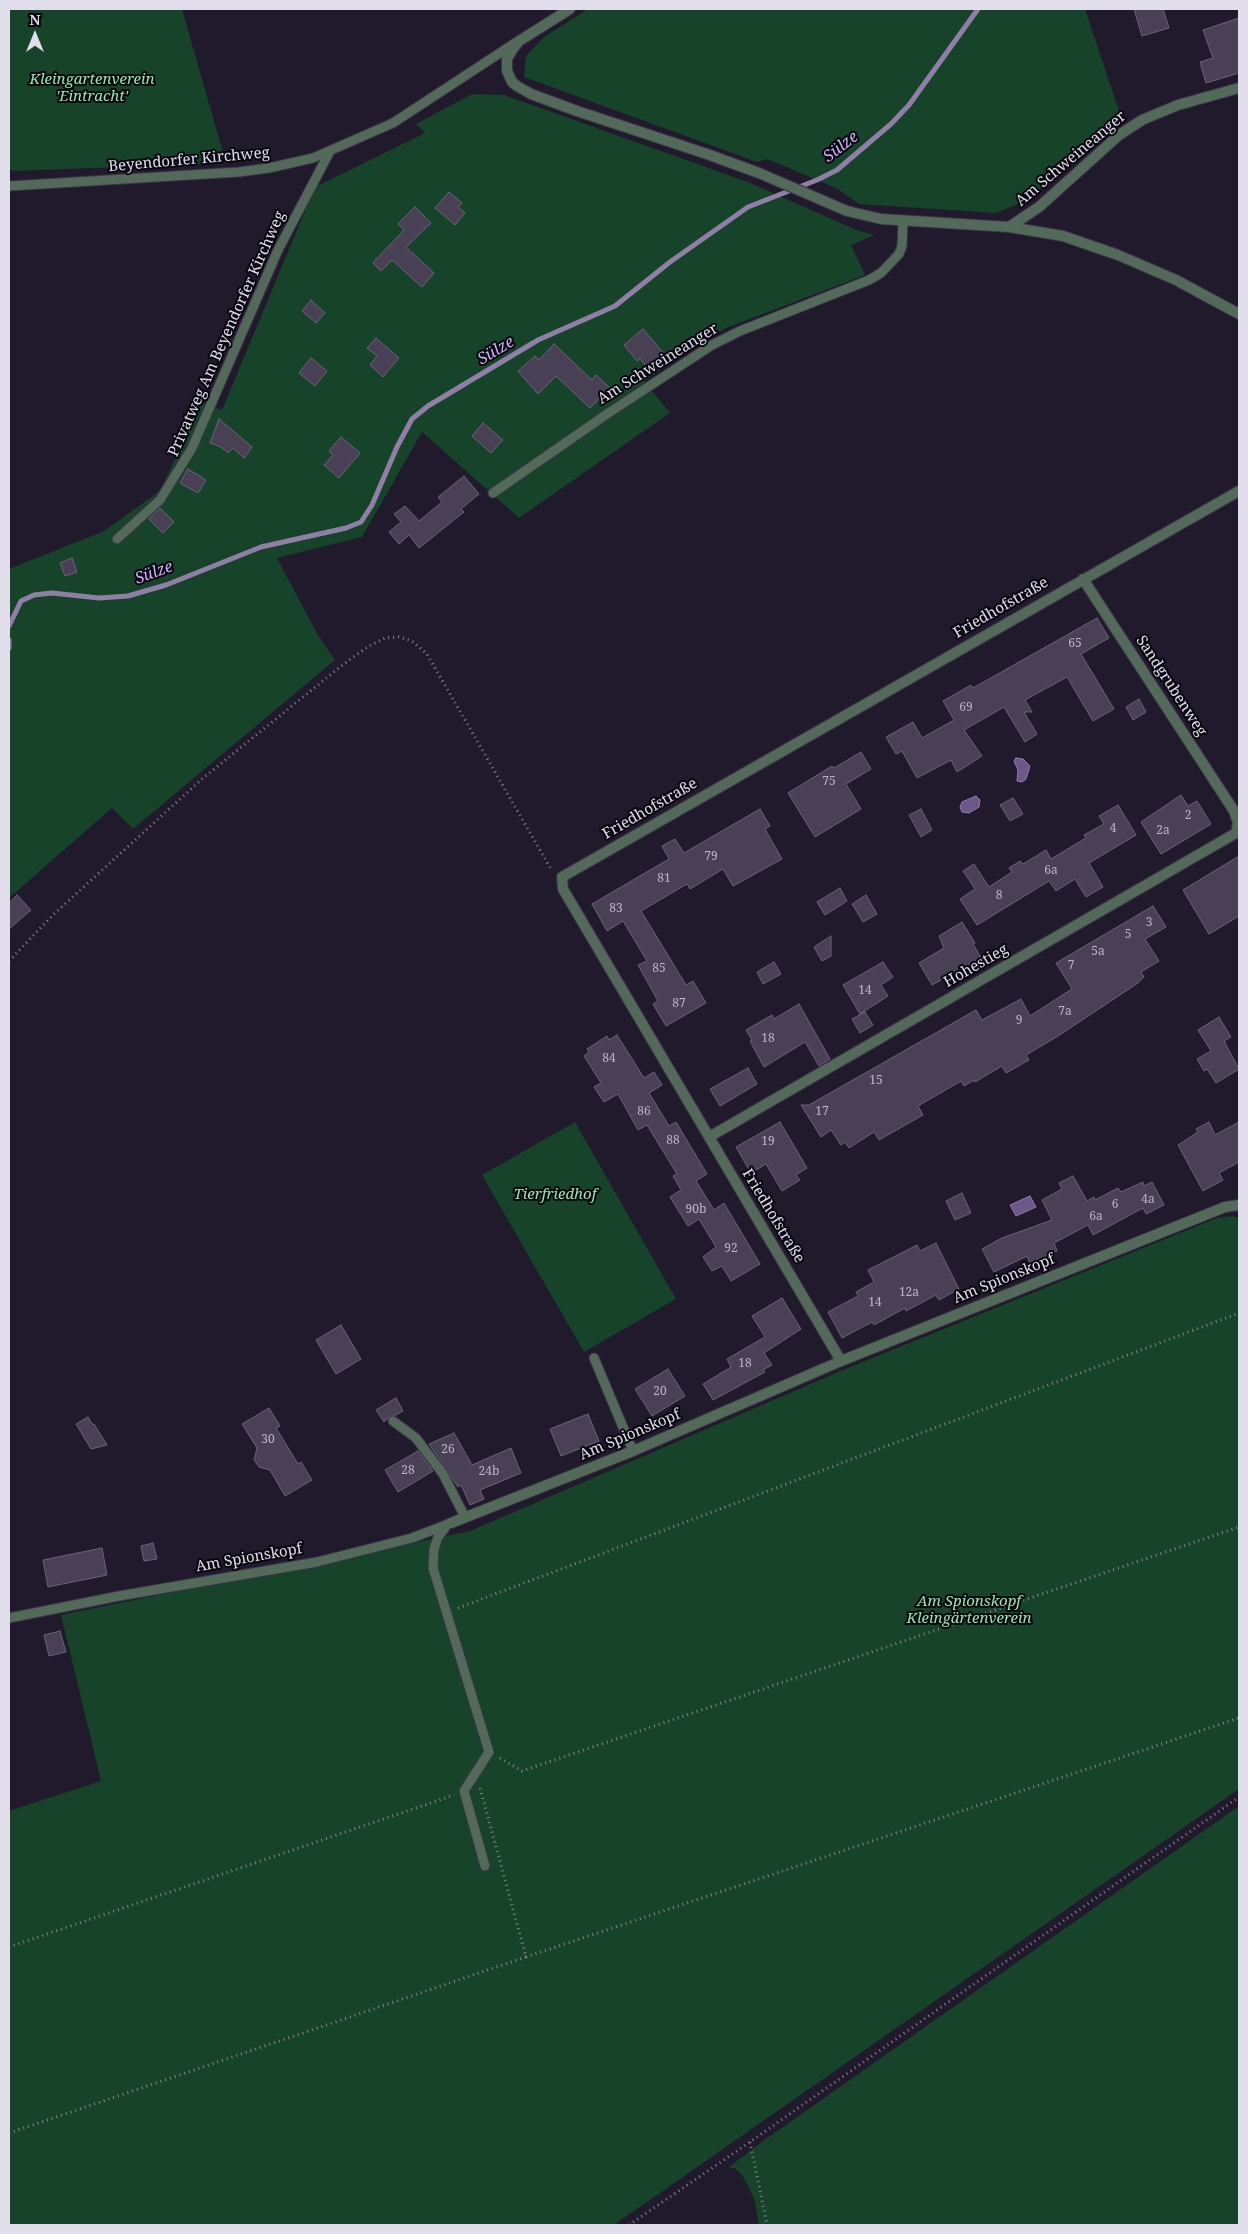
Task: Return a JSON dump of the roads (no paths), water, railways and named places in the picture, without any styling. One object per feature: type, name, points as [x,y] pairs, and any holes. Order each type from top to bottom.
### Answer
[{"type":"street","points":[[519,41],[570,9]]},
{"type":"street","name":"Am Schweineanger","points":[[519,41],[508,59],[507,71],[512,82],[539,97],[759,173],[858,215],[903,222],[1009,226],[1063,236],[1100,248],[1176,280],[1239,314]]},
{"type":"street","name":"Am Schweineanger","points":[[1009,226],[1039,207],[1119,135],[1142,120],[1178,104],[1239,88]]},
{"type":"street","name":"Friedhofstraße","points":[[841,1361],[563,889],[561,881],[566,874],[1239,491]]},
{"type":"street","name":"Sandgrubenweg","points":[[1084,579],[1233,809]]},
{"type":"street","name":"Hohestieg","points":[[709,1137],[1233,836],[1238,824],[1233,809]]},
{"type":"street","name":"Am Spionskopf","points":[[451,1523],[633,1451],[841,1361],[1224,1207],[1239,1205]]},
{"type":"lane","name":"Beyendorfer Kirchweg","points":[[9,186],[246,171],[269,168],[329,153],[393,122],[519,41]]},
{"type":"lane","name":"Privatweg Am Beyendorfer Kirchweg","points":[[117,539],[160,500],[192,448],[278,250],[329,153]]},
{"type":"lane","name":"Am Schweineanger","points":[[493,493],[712,344],[740,331],[861,284],[881,273],[896,259],[900,250],[903,222]]},
{"type":"lane","points":[[594,1358],[633,1451]]},
{"type":"lane","points":[[393,1421],[416,1438],[443,1474],[465,1518]]},
{"type":"lane","points":[[451,1523],[438,1537],[432,1558],[446,1613],[489,1752],[464,1791],[485,1866]]},
{"type":"lane","name":"Am Spionskopf","points":[[9,1618],[119,1596],[317,1562],[412,1538],[451,1523]]},
{"type":"waterway","name":"Sülze","points":[[9,626],[21,601],[34,595],[52,593],[99,598],[128,596],[166,585],[261,547],[346,528],[361,522],[372,505],[397,447],[412,419],[428,406],[538,340],[615,306],[670,262],[748,207],[817,180],[837,170],[891,124],[909,105],[978,9]]},
{"type":"waterway","name":"Sülze","points":[[9,640],[9,648]]},
{"type":"park label","name":"Kleingartenverein 'Eintracht'","points":[[92,88]]},
{"type":"park label","name":"Tierfriedhof","points":[[555,1195]]},
{"type":"park label","name":"Am Spionskopf Kleingärtenverein","points":[[969,1610]]}]
